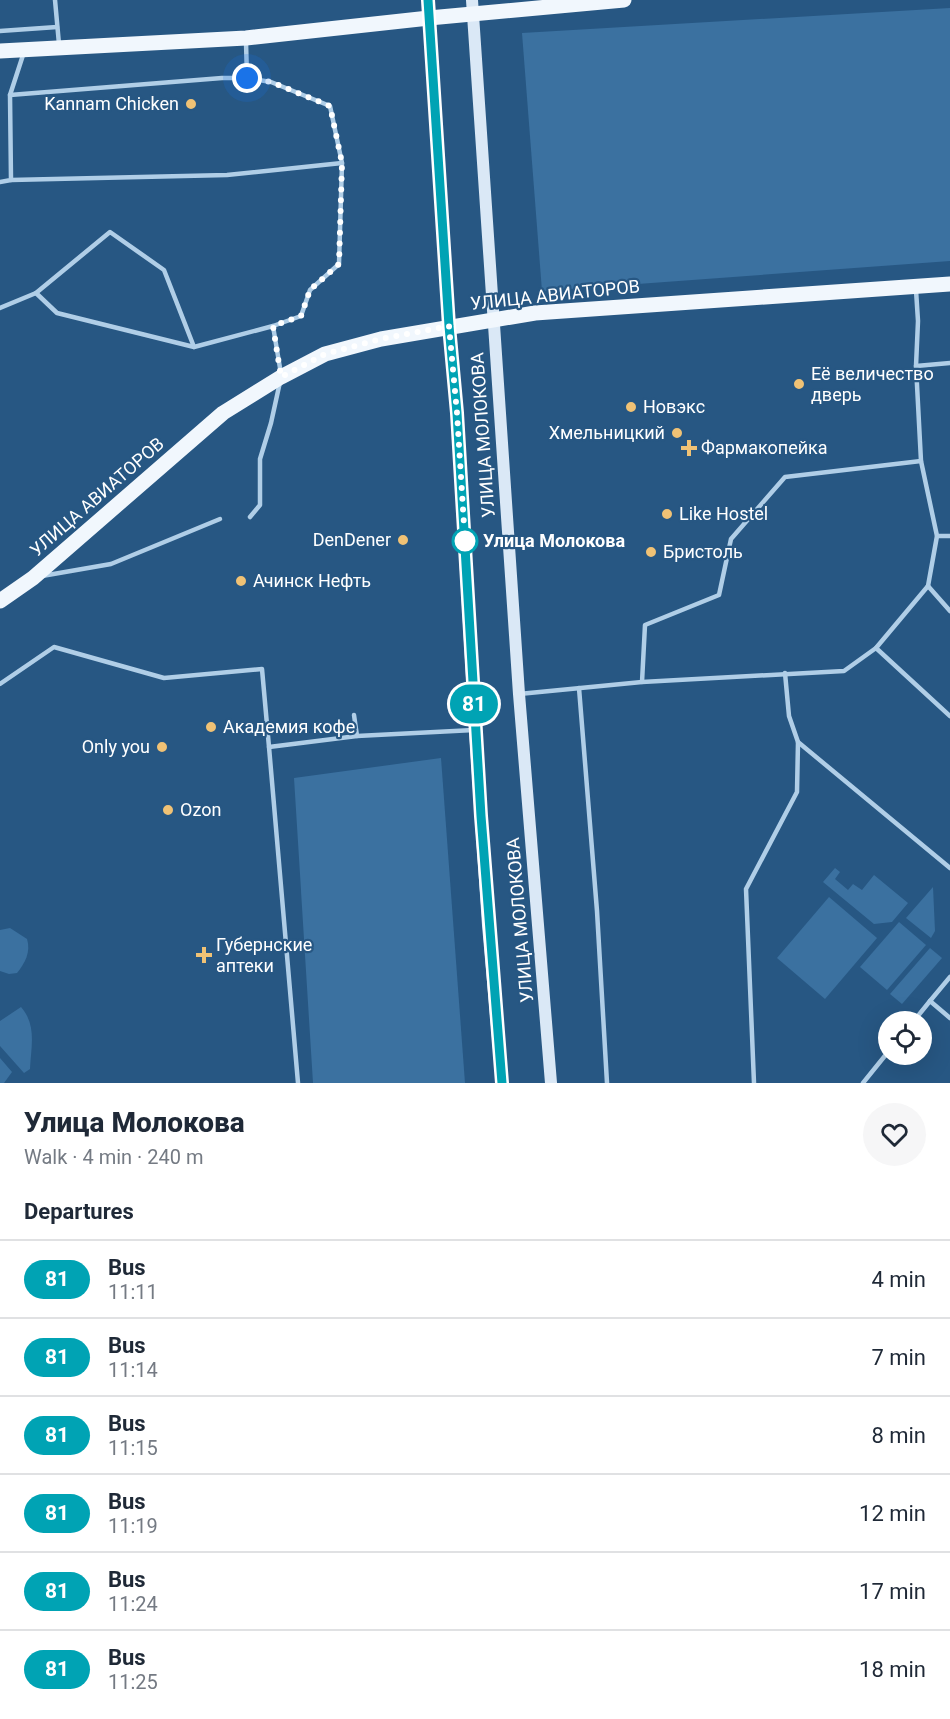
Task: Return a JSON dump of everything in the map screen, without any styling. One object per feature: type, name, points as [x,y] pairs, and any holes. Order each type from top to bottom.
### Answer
[{"type":"main road","points":[[0,51],[246,38],[429,18],[472,7],[624,0]]},
{"type":"main road","name":"УЛИЦА АВИАТОРОВ","points":[[0,601],[33,578],[223,413],[281,377],[325,354],[381,339],[535,313],[950,284]]},
{"type":"street","name":"УЛИЦА МОЛОКОВА","points":[[428,0],[449,326],[457,413],[488,924],[502,1083]]},
{"type":"street","name":"УЛИЦА МОЛОКОВА","points":[[472,7],[519,694],[551,1083]]},
{"type":"lane","points":[[55,0],[59,47]]},
{"type":"lane","points":[[0,31],[57,27]]},
{"type":"lane","points":[[246,38],[247,78]]},
{"type":"lane","points":[[11,180],[10,95],[24,49]]},
{"type":"lane","points":[[10,95],[222,78],[247,78],[271,82],[330,106],[342,163],[339,264],[310,290],[301,316],[273,326],[194,347],[57,313],[36,293]]},
{"type":"lane","points":[[0,182],[227,175],[342,163]]},
{"type":"lane","points":[[0,308],[36,293],[110,232],[164,270],[194,347]]},
{"type":"lane","points":[[519,694],[642,682],[844,671],[876,648],[928,586],[937,536],[921,461],[916,366],[918,321],[916,286]]},
{"type":"lane","points":[[250,517],[260,505],[260,459],[281,377],[273,326]]},
{"type":"lane","points":[[916,366],[950,363]]},
{"type":"lane","points":[[642,682],[645,625],[719,595],[731,539],[785,477],[921,461]]},
{"type":"lane","points":[[33,578],[111,564],[220,519]]},
{"type":"lane","points":[[937,536],[950,536]]},
{"type":"lane","points":[[928,586],[950,611]]},
{"type":"lane","points":[[0,684],[54,647],[164,678],[262,669],[298,1083]]},
{"type":"lane","points":[[876,648],[950,716]]},
{"type":"lane","points":[[754,1083],[746,889],[797,792],[798,742],[789,716],[786,673]]},
{"type":"lane","points":[[579,688],[597,911],[607,1083]]},
{"type":"lane","points":[[354,715],[357,736]]},
{"type":"lane","points":[[269,747],[357,736],[475,730]]},
{"type":"lane","points":[[798,742],[950,868]]},
{"type":"lane","points":[[922,1011],[950,977]]},
{"type":"lane","points":[[930,1001],[950,1018]]},
{"type":"lane","points":[[863,1083],[878,1064]]},
{"type":"shaded area","points":[[950,8],[950,261],[542,291],[522,33]]},
{"type":"shaded area","points":[[441,758],[465,1083],[313,1083],[294,778]]},
{"type":"shaded area","points":[[835,868],[840,872],[835,879],[848,890],[853,884],[862,890],[874,875],[908,903],[892,922],[874,924],[823,882]]},
{"type":"shaded area","points":[[933,887],[935,931],[931,938],[906,918]]},
{"type":"shaded area","points":[[829,897],[877,938],[825,999],[777,958]]},
{"type":"shaded area","points":[[899,922],[926,945],[887,990],[860,967]]},
{"type":"shaded area","points":[[10,928],[27,939],[28,948],[20,969],[17,973],[9,974],[0,971],[0,930]]},
{"type":"shaded area","points":[[930,948],[942,958],[902,1004],[890,994]]},
{"type":"shaded area","points":[[21,1007],[29,1021],[32,1037],[30,1069],[24,1073],[0,1046],[0,1021]]},
{"type":"shaded area","points":[[0,1058],[12,1072],[4,1083],[0,1083]]},
{"type":"bus line","name":"81","points":[[428,0],[449,326],[457,413],[488,924],[502,1083]]},
{"type":"place","name":"Kannam Chicken","points":[[191,104]]},
{"type":"place","name":"Её величество дверь","points":[[799,384]]},
{"type":"place","name":"Новэкс","points":[[631,407]]},
{"type":"place","name":"Хмельницкий","points":[[677,433]]},
{"type":"place","name":"Фармакопейка","points":[[689,448]]},
{"type":"place","name":"Like Hostel","points":[[667,514]]},
{"type":"place","name":"DenDener","points":[[403,540]]},
{"type":"place","name":"Улица Молокова","points":[[465,541]]},
{"type":"place","name":"Бристоль","points":[[651,552]]},
{"type":"place","name":"Ачинск Нефть","points":[[241,581]]},
{"type":"place","name":"Академия кофе","points":[[211,727]]},
{"type":"place","name":"Only you","points":[[162,747]]},
{"type":"place","name":"Ozon","points":[[168,810]]},
{"type":"place","name":"Губернские аптеки","points":[[204,955]]},
{"type":"route","points":[[247,78],[271,82],[330,106],[342,163],[339,264],[310,290],[301,316],[273,326],[281,377],[325,354],[381,339],[449,326],[465,541]]}]
